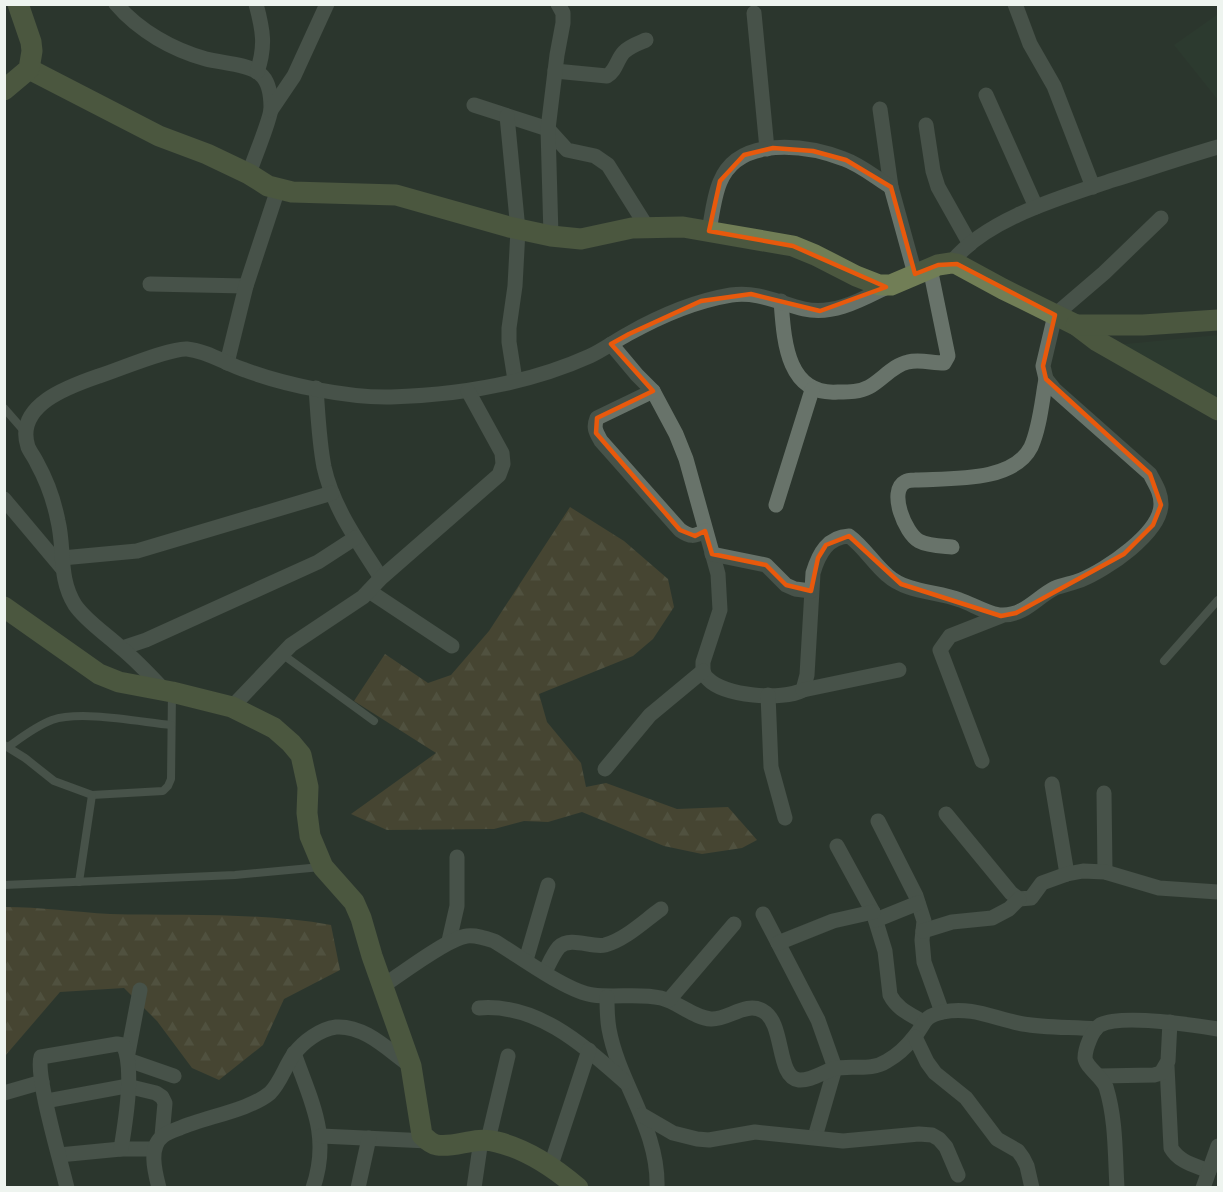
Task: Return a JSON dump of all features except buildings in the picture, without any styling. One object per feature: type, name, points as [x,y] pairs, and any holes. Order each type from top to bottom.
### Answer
[{"type":"street","points":[[4,90],[29,69],[32,51],[18,4]]},
{"type":"street","points":[[116,4],[138,25],[177,49],[258,72],[268,86],[271,110]]},
{"type":"street","points":[[256,4],[264,43],[263,57],[258,72]]},
{"type":"street","points":[[249,174],[271,110],[294,76],[327,4]]},
{"type":"street","points":[[1015,4],[1030,44],[1053,86],[1093,187]]},
{"type":"street","points":[[551,236],[548,129],[563,24],[563,7]]},
{"type":"street","points":[[754,13],[767,149]]},
{"type":"street","points":[[555,70],[607,76],[611,74],[622,54],[646,40]]},
{"type":"street","points":[[29,69],[159,135],[207,154],[278,189],[292,192],[396,195],[518,230],[581,239],[647,227],[683,227],[709,231],[794,246],[856,276],[879,285],[891,285]]},
{"type":"street","points":[[986,95],[1036,207]]},
{"type":"street","points":[[474,105],[548,129],[567,150],[595,156],[608,165],[647,227]]},
{"type":"street","points":[[780,301],[786,351],[795,370],[812,390],[827,393],[860,391],[907,362],[944,363],[948,356],[923,271],[891,187],[880,109]]},
{"type":"street","points":[[507,116],[518,230],[509,342],[515,381]]},
{"type":"street","points":[[926,125],[931,163],[938,187],[970,244]]},
{"type":"street","points":[[168,691],[77,608],[69,594],[63,578],[62,538],[58,521],[46,482],[28,447],[26,434],[29,419],[38,407],[56,394],[76,384],[176,349],[201,352],[258,375],[359,396],[389,397],[468,391],[558,369],[593,355],[669,314],[701,301],[751,294],[804,309],[820,311],[835,309],[923,271],[951,263],[970,244],[1036,207],[1065,195],[1218,147]]},
{"type":"street","points":[[709,231],[720,181],[730,167],[744,155],[767,149],[804,149],[834,156],[846,160],[891,187]]},
{"type":"street","points":[[227,363],[246,286],[278,189]]},
{"type":"street","points":[[951,547],[931,545],[919,541],[911,534],[900,512],[901,486],[905,482],[915,480],[985,476],[1013,466],[1025,456],[1035,436],[1046,379],[1043,366],[1055,315],[1104,273],[1161,218]]},
{"type":"street","points":[[951,263],[967,268],[1003,290],[1076,325],[1097,341],[1218,410]]},
{"type":"street","points":[[150,284],[246,286]]},
{"type":"street","points":[[1076,325],[1143,325],[1218,320]]},
{"type":"street","points":[[611,344],[653,391],[676,434],[686,459],[718,574],[720,610],[702,671],[707,679],[730,690],[788,695],[899,670]]},
{"type":"street","points":[[982,761],[940,650],[950,636],[1001,616],[1016,613],[1052,590],[1081,580],[1124,554],[1141,540],[1153,525],[1161,505],[1159,490],[1150,474],[1054,389],[1046,379]]},
{"type":"street","points":[[316,388],[324,469],[332,493],[355,538],[381,578]]},
{"type":"street","points":[[776,505],[812,390]]},
{"type":"street","points":[[232,707],[302,635],[347,609],[499,475],[503,464],[502,453],[468,391]]},
{"type":"street","points":[[653,391],[597,418],[594,426],[596,433],[680,530],[687,535],[695,536],[705,531]]},
{"type":"street","points":[[62,563],[137,551],[332,493]]},
{"type":"street","points":[[4,500],[62,563]]},
{"type":"street","points":[[803,690],[807,675],[811,591],[818,558],[826,545],[840,537],[849,536],[861,545],[888,576],[901,584],[958,599],[1001,616]]},
{"type":"street","points":[[122,648],[146,640],[318,562],[355,538]]},
{"type":"street","points":[[712,554],[766,566],[786,585],[811,591]]},
{"type":"street","points":[[369,591],[452,646]]},
{"type":"street","points":[[4,607],[99,674],[119,682],[232,707],[274,728],[291,743],[300,754],[308,787],[307,813],[310,836],[323,867],[354,902],[362,918],[377,972],[411,1066],[422,1135],[436,1145],[484,1140],[501,1143],[565,1176],[579,1188]]},
{"type":"street","points":[[605,769],[650,715],[702,671]]},
{"type":"street","points":[[768,695],[771,766],[785,818]]},
{"type":"street","points":[[1052,784],[1067,874]]},
{"type":"street","points":[[1104,793],[1106,872]]},
{"type":"street","points":[[946,814],[1011,893],[1019,899],[1031,898],[1042,883],[1067,874],[1083,872],[1106,872],[1159,888],[1218,892]]},
{"type":"street","points":[[878,821],[918,903],[924,921],[922,951],[924,962],[942,1012]]},
{"type":"street","points":[[837,846],[874,916],[885,951],[890,995],[898,1006],[923,1022]]},
{"type":"street","points":[[450,937],[455,917],[457,857]]},
{"type":"street","points":[[526,960],[548,885]]},
{"type":"street","points":[[923,931],[952,922],[992,918],[1010,909],[1019,899]]},
{"type":"street","points":[[778,943],[833,921],[874,916],[918,903]]},
{"type":"street","points":[[545,972],[560,946],[567,942],[605,945],[627,934],[661,909]]},
{"type":"street","points":[[763,914],[818,1020],[835,1068],[815,1137]]},
{"type":"street","points":[[669,1000],[734,924]]},
{"type":"street","points":[[377,972],[450,937],[482,937],[494,941],[575,990],[590,995],[656,997],[669,1000],[711,1019],[745,1009],[763,1010],[775,1026],[789,1074],[797,1080],[835,1068],[877,1066],[888,1061],[915,1037],[923,1022],[942,1012],[970,1010],[1023,1024],[1096,1029]]},
{"type":"street","points":[[121,1149],[127,1105],[128,1057],[140,990]]},
{"type":"street","points":[[607,997],[609,1030],[642,1115],[656,1162],[657,1188]]},
{"type":"street","points":[[479,1008],[510,1008],[529,1014],[571,1037],[630,1086]]},
{"type":"street","points":[[1117,1188],[1113,1119],[1105,1085],[1086,1061],[1085,1056],[1096,1029],[1115,1021],[1170,1022],[1218,1029]]},
{"type":"street","points":[[1170,1022],[1167,1066],[1170,1148],[1181,1160],[1209,1171]]},
{"type":"street","points":[[59,1155],[121,1149],[158,1142],[193,1122],[257,1101],[276,1086],[294,1053],[318,1033],[333,1027],[348,1027],[362,1031],[411,1066]]},
{"type":"street","points":[[915,1037],[935,1073],[966,1098],[997,1139],[1018,1152],[1023,1158],[1032,1188]]},
{"type":"street","points":[[67,1188],[42,1082],[39,1063],[41,1057],[117,1044],[123,1045],[128,1057],[174,1076]]},
{"type":"street","points":[[550,1168],[589,1050]]},
{"type":"street","points":[[294,1053],[321,1136],[319,1166],[313,1188]]},
{"type":"street","points":[[474,1188],[484,1140],[508,1056]]},
{"type":"street","points":[[1100,1076],[1154,1075],[1161,1073],[1167,1066]]},
{"type":"street","points":[[4,1093],[42,1082]]},
{"type":"street","points":[[46,1101],[127,1086],[156,1093],[162,1097],[165,1108],[155,1173],[159,1188]]},
{"type":"street","points":[[642,1115],[685,1138],[709,1140],[755,1132],[843,1141],[919,1134],[932,1135],[946,1147],[958,1175]]},
{"type":"street","points":[[321,1136],[428,1141]]},
{"type":"street","points":[[358,1188],[369,1138]]},
{"type":"street","points":[[1203,1188],[1218,1146]]},
{"type":"lane","points":[[4,408],[26,434]]},
{"type":"lane","points":[[1164,661],[1218,600]]},
{"type":"lane","points":[[282,654],[374,721]]},
{"type":"lane","points":[[168,691],[171,725],[171,779],[163,791],[92,795],[54,781],[6,746],[40,725],[66,717],[82,716],[171,725]]},
{"type":"lane","points":[[79,882],[92,795]]},
{"type":"lane","points":[[4,885],[235,875],[323,867]]},
{"type":"highlighted area","points":[[773,148],[813,151],[846,160],[891,187],[915,274],[938,265],[957,264],[1055,315],[1043,366],[1046,379],[1150,474],[1161,505],[1153,525],[1124,554],[1016,613],[1001,616],[901,584],[849,536],[826,545],[818,558],[811,591],[786,585],[766,565],[712,554],[705,531],[695,536],[680,530],[596,433],[597,418],[653,391],[611,344],[629,334],[701,301],[733,295],[751,294],[820,311],[886,287],[793,246],[709,231],[720,181],[744,155]]},
{"type":"shaded area","points":[[1218,14],[1218,100],[1174,45]]},
{"type":"shaded area","points":[[1218,335],[1218,404],[1115,345]]},
{"type":"green space","points":[[570,507],[624,541],[668,579],[674,607],[653,639],[633,656],[539,694],[547,722],[581,763],[586,787],[606,783],[677,809],[728,807],[757,840],[742,848],[702,854],[664,846],[582,812],[548,822],[524,821],[494,829],[387,830],[351,814],[436,753],[354,701],[385,654],[428,683],[451,675],[489,631]]},
{"type":"green space","points":[[5,907],[110,914],[249,916],[331,925],[340,970],[284,999],[263,1045],[219,1080],[192,1068],[157,1021],[124,988],[60,992],[5,1056]]}]
